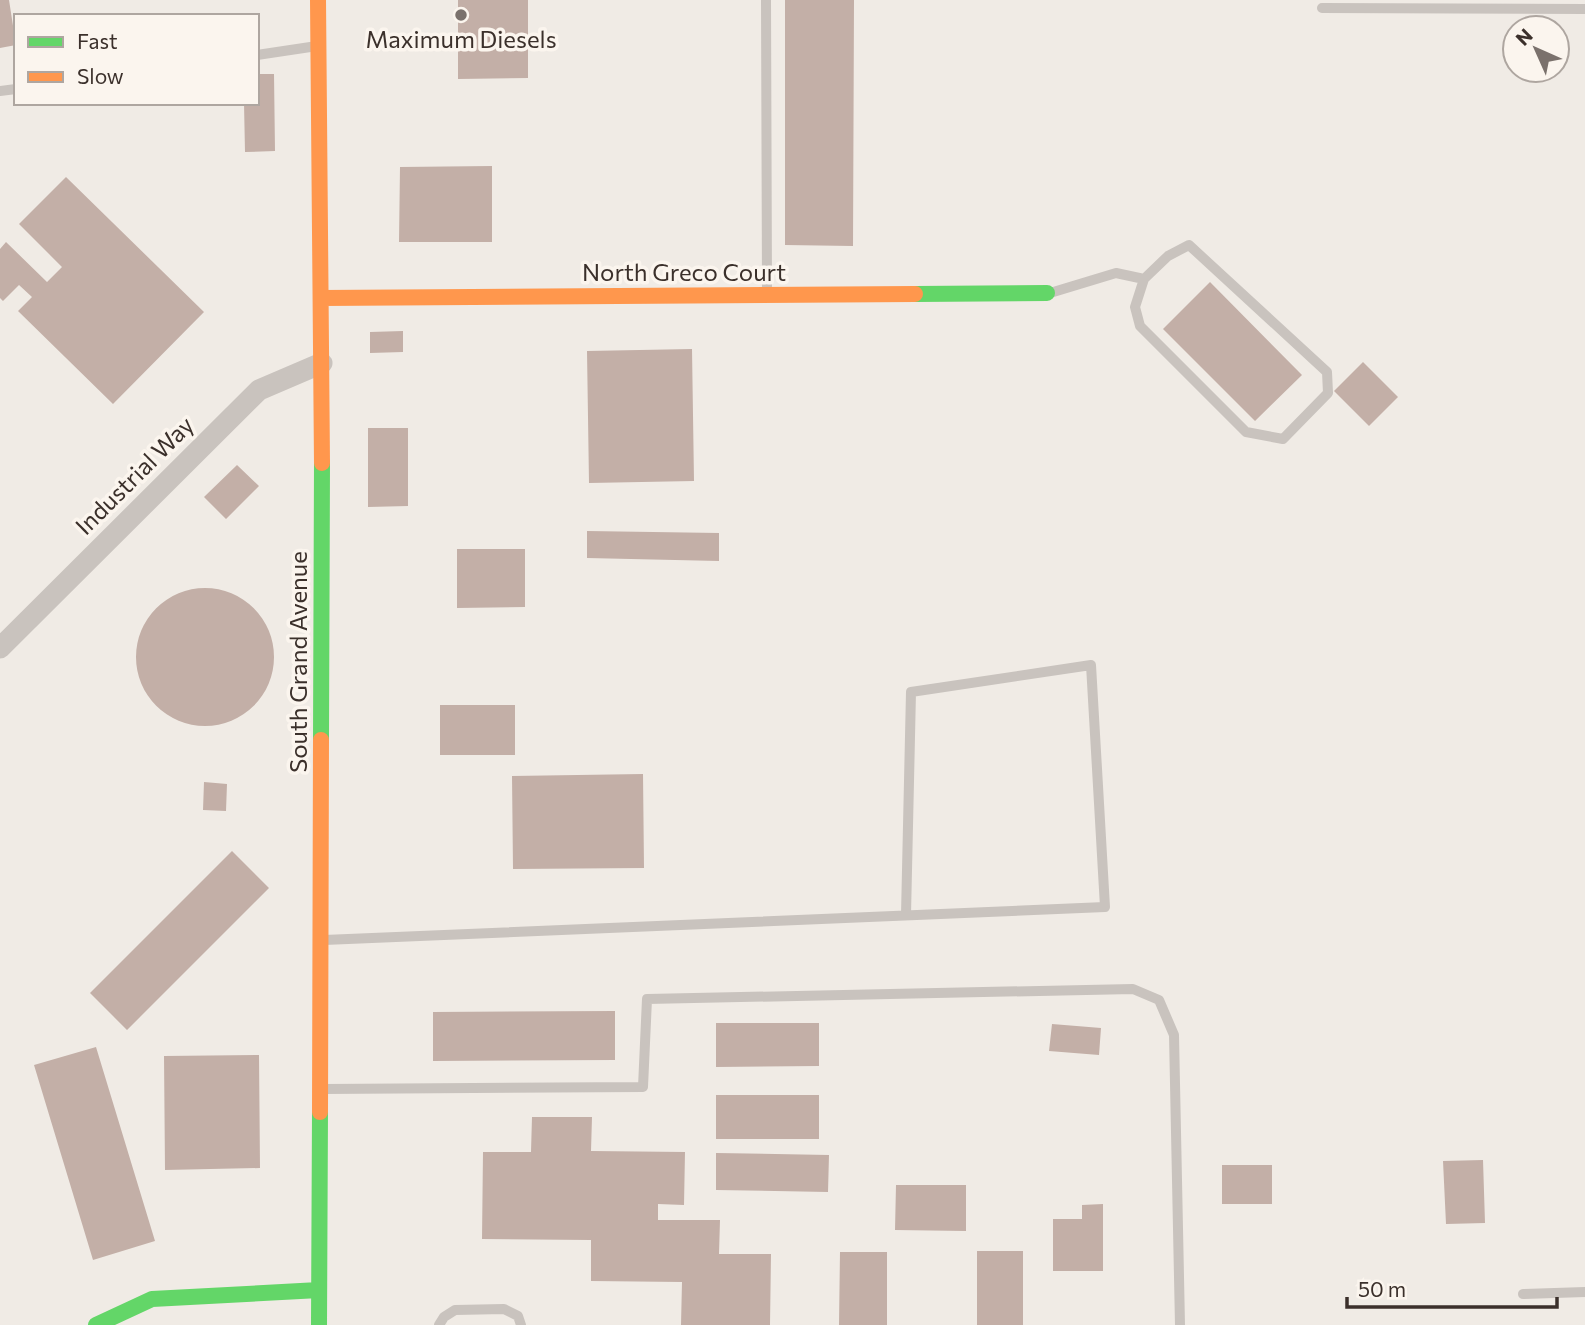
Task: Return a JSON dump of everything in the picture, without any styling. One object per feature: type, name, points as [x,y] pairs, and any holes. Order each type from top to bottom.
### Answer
[{"type":"street","name":"South Grand Avenue","points":[[318,0],[322,298],[319,1325]]},
{"type":"street","name":"North Greco Court","points":[[322,298],[1048,293]]},
{"type":"street","name":"Industrial Way","points":[[0,648],[259,390],[321,363]]},
{"type":"street","points":[[96,1325],[152,1299],[319,1290]]},
{"type":"lane","points":[[766,0],[767,295]]},
{"type":"lane","points":[[1322,8],[1585,9]]},
{"type":"lane","points":[[259,55],[318,46]]},
{"type":"lane","points":[[1189,245],[1326,372],[1328,393],[1283,439],[1246,432],[1140,326],[1135,307],[1144,279],[1168,256],[1189,245]]},
{"type":"lane","points":[[1048,293],[1116,274],[1144,279]]},
{"type":"lane","points":[[321,940],[1105,907],[1091,665],[911,692],[906,915]]},
{"type":"lane","points":[[321,1089],[643,1087],[647,999],[1133,989],[1159,1000],[1174,1035],[1180,1325]]},
{"type":"lane","points":[[1523,1294],[1585,1292]]},
{"type":"lane","points":[[439,1325],[444,1317],[454,1310],[493,1309],[512,1311],[518,1316],[521,1325]]},
{"type":"building","points":[[0,0],[9,0],[14,45],[0,48]]},
{"type":"building","points":[[458,0],[528,0],[528,78],[458,79]]},
{"type":"building","points":[[785,0],[854,0],[853,246],[785,245]]},
{"type":"building","points":[[259,74],[274,74],[275,151],[245,152],[244,105],[259,105]]},
{"type":"building","points":[[492,166],[492,242],[399,242],[400,167]]},
{"type":"building","points":[[66,177],[204,312],[113,404],[18,311],[32,297],[19,285],[3,301],[0,298],[0,249],[6,242],[47,282],[62,267],[19,224]]},
{"type":"building","points":[[1210,282],[1302,375],[1255,421],[1163,329]]},
{"type":"building","points":[[403,331],[403,352],[370,353],[370,332]]},
{"type":"building","points":[[692,349],[694,481],[589,483],[587,351]]},
{"type":"building","points":[[1363,362],[1398,397],[1369,426],[1334,391]]},
{"type":"building","points":[[368,428],[408,428],[408,506],[368,507]]},
{"type":"building","points":[[237,465],[259,486],[226,519],[204,497]]},
{"type":"building","points":[[587,531],[719,533],[719,561],[587,558]]},
{"type":"building","points":[[457,549],[525,549],[525,607],[457,608]]},
{"type":"building","points":[[205,588],[231,593],[254,608],[269,631],[274,657],[269,683],[254,706],[231,721],[205,726],[179,721],[156,706],[141,683],[136,657],[141,631],[156,608],[179,593]]},
{"type":"building","points":[[440,705],[515,705],[515,755],[440,755]]},
{"type":"building","points":[[643,774],[644,868],[513,869],[512,776]]},
{"type":"building","points":[[204,782],[227,784],[226,811],[203,810]]},
{"type":"building","points":[[232,851],[269,888],[127,1030],[90,993]]},
{"type":"building","points":[[615,1011],[615,1060],[433,1061],[433,1012]]},
{"type":"building","points":[[716,1023],[819,1023],[819,1066],[716,1067]]},
{"type":"building","points":[[1052,1024],[1101,1028],[1099,1055],[1049,1051]]},
{"type":"building","points":[[96,1047],[155,1241],[93,1260],[34,1065]]},
{"type":"building","points":[[259,1055],[260,1168],[165,1170],[164,1056]]},
{"type":"building","points":[[716,1095],[819,1095],[819,1139],[716,1139]]},
{"type":"building","points":[[532,1117],[592,1117],[591,1151],[685,1152],[684,1205],[658,1204],[658,1220],[720,1220],[719,1254],[771,1254],[770,1325],[681,1325],[682,1282],[591,1281],[591,1240],[482,1239],[483,1152],[531,1152]]},
{"type":"building","points":[[716,1153],[829,1155],[828,1192],[716,1190]]},
{"type":"building","points":[[1483,1160],[1485,1223],[1446,1224],[1443,1161]]},
{"type":"building","points":[[1222,1165],[1272,1165],[1272,1204],[1222,1204]]},
{"type":"building","points":[[896,1185],[966,1185],[966,1231],[895,1230]]},
{"type":"building","points":[[1103,1204],[1103,1271],[1053,1271],[1053,1219],[1082,1219],[1082,1205]]},
{"type":"building","points":[[977,1251],[1023,1251],[1023,1325],[977,1325]]},
{"type":"building","points":[[840,1252],[887,1252],[887,1325],[839,1325]]},
{"type":"traffic: fast","points":[[915,294],[1047,293]]},
{"type":"traffic: fast","points":[[321,740],[322,463]]},
{"type":"traffic: fast","points":[[319,1325],[320,1112]]},
{"type":"traffic: fast","points":[[96,1325],[152,1299],[319,1290]]},
{"type":"traffic: slow","points":[[318,0],[322,463]]},
{"type":"traffic: slow","points":[[322,298],[915,294]]},
{"type":"traffic: slow","points":[[320,1112],[321,740]]},
{"type":"place","name":"Maximum Diesels","points":[[461,15]]}]
